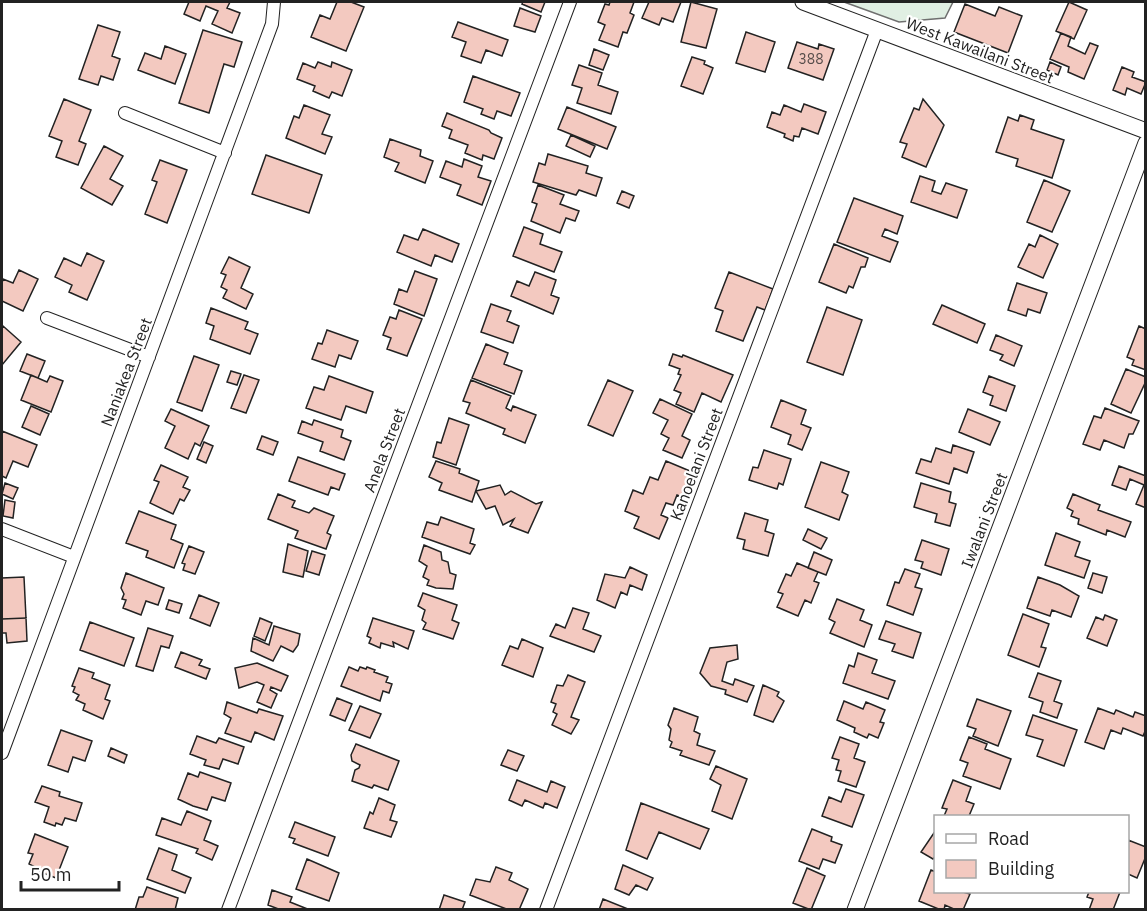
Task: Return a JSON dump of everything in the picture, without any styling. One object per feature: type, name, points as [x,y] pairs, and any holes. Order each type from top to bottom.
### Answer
[{"type":"street","name":"Naniakea Street","points":[[2,753],[272,24],[274,2]]},
{"type":"street","name":"Anela Street","points":[[228,909],[570,2]]},
{"type":"street","name":"West Kawailani Street","points":[[803,2],[1146,131]]},
{"type":"street","name":"Kanoelani Street","points":[[546,909],[877,30]]},
{"type":"street","points":[[125,113],[225,153]]},
{"type":"street","name":"Iwalani Street","points":[[855,909],[1146,143]]},
{"type":"street","points":[[47,318],[149,357]]},
{"type":"street","points":[[2,529],[74,557]]},
{"type":"green space","points":[[844,2],[953,2],[945,18],[899,22]]},
{"type":"building","points":[[189,2],[230,2],[227,8],[240,13],[232,33],[212,24],[218,11],[206,6],[200,21],[184,14]]},
{"type":"building","points":[[337,2],[351,2],[364,7],[346,51],[311,37],[320,15],[330,19]]},
{"type":"building","points":[[523,2],[545,2],[541,12],[522,4]]},
{"type":"building","points":[[610,2],[634,2],[630,13],[634,15],[627,33],[623,32],[618,47],[599,40],[605,25],[598,22],[605,4],[609,5]]},
{"type":"building","points":[[649,2],[681,2],[673,22],[662,18],[659,25],[642,18]]},
{"type":"building","points":[[691,2],[717,9],[706,48],[681,42]]},
{"type":"building","points":[[1069,2],[1087,10],[1074,39],[1056,31]]},
{"type":"building","points":[[965,4],[995,16],[999,7],[1022,16],[1008,53],[954,32]]},
{"type":"building","points":[[520,8],[541,16],[535,32],[514,26]]},
{"type":"building","points":[[458,22],[508,40],[502,56],[486,50],[481,63],[461,56],[466,42],[452,37]]},
{"type":"building","points":[[98,25],[120,32],[112,56],[120,59],[113,80],[101,76],[98,85],[79,79]]},
{"type":"building","points":[[203,30],[242,42],[234,67],[224,64],[209,113],[179,103]]},
{"type":"building","points":[[746,32],[775,42],[765,72],[736,63]]},
{"type":"building","points":[[1061,33],[1071,37],[1068,46],[1085,54],[1090,43],[1098,46],[1084,79],[1068,72],[1069,67],[1050,59]]},
{"type":"building","points":[[797,42],[818,49],[819,44],[834,49],[823,80],[788,68]]},
{"type":"building","points":[[165,46],[186,54],[175,84],[138,70],[145,53],[161,59]]},
{"type":"building","points":[[594,49],[609,55],[603,70],[589,65]]},
{"type":"building","points":[[692,57],[705,61],[704,64],[713,68],[703,94],[681,86]]},
{"type":"building","points":[[318,62],[331,67],[332,62],[352,70],[342,96],[332,92],[329,98],[313,91],[315,86],[297,79],[303,63],[315,68]]},
{"type":"building","points":[[1050,62],[1061,67],[1058,75],[1047,70]]},
{"type":"building","points":[[579,65],[602,73],[598,85],[618,92],[611,114],[577,103],[582,88],[572,85]]},
{"type":"building","points":[[1122,67],[1134,72],[1132,77],[1146,82],[1141,94],[1127,88],[1125,95],[1113,90]]},
{"type":"building","points":[[473,76],[520,93],[511,116],[497,111],[494,119],[481,114],[483,109],[464,102]]},
{"type":"building","points":[[64,99],[91,110],[79,141],[86,144],[78,165],[56,157],[62,141],[49,136]]},
{"type":"building","points":[[923,99],[944,125],[926,167],[902,157],[907,144],[900,142],[914,108],[919,110]]},
{"type":"building","points":[[804,104],[826,112],[818,134],[802,128],[799,137],[794,136],[793,141],[784,137],[785,134],[767,127],[772,112],[780,115],[784,105],[801,112]]},
{"type":"building","points":[[304,105],[330,115],[322,134],[332,137],[325,154],[286,138],[294,116],[299,118]]},
{"type":"building","points":[[567,107],[616,127],[607,149],[558,129]]},
{"type":"building","points":[[447,113],[489,130],[502,138],[494,159],[483,155],[482,160],[465,153],[468,145],[449,138],[452,130],[442,126]]},
{"type":"building","points":[[1020,115],[1034,120],[1031,129],[1064,140],[1052,178],[1016,166],[1018,159],[996,152],[1008,117],[1018,121]]},
{"type":"building","points":[[571,135],[595,146],[590,157],[566,146]]},
{"type":"building","points":[[390,139],[421,150],[420,156],[433,161],[425,183],[395,171],[399,163],[384,157]]},
{"type":"building","points":[[104,146],[123,156],[110,179],[123,186],[112,205],[81,188]]},
{"type":"building","points":[[548,154],[588,166],[586,173],[602,178],[596,196],[579,190],[576,195],[533,182],[539,163],[545,165]]},
{"type":"building","points":[[266,155],[322,175],[309,213],[252,194]]},
{"type":"building","points":[[464,159],[482,166],[478,177],[491,181],[482,205],[457,195],[461,185],[440,177],[446,161],[462,167]]},
{"type":"building","points":[[160,160],[187,170],[167,223],[145,214],[157,182],[152,180]]},
{"type":"building","points":[[920,176],[935,181],[932,191],[941,194],[946,183],[967,190],[957,218],[911,202]]},
{"type":"building","points":[[1044,180],[1070,191],[1052,232],[1027,222]]},
{"type":"building","points":[[538,185],[564,195],[560,204],[579,211],[575,221],[566,218],[560,233],[531,221],[537,204],[532,202]]},
{"type":"building","points":[[622,191],[634,196],[629,208],[617,203]]},
{"type":"building","points":[[854,198],[903,216],[897,234],[885,229],[882,236],[898,242],[890,262],[837,242]]},
{"type":"building","points":[[524,227],[543,234],[540,244],[562,252],[554,272],[513,256]]},
{"type":"building","points":[[423,229],[459,244],[452,262],[435,255],[431,266],[397,252],[404,235],[418,240]]},
{"type":"building","points":[[1040,235],[1058,244],[1043,278],[1018,267],[1029,244],[1035,247]]},
{"type":"building","points":[[834,244],[868,258],[865,267],[861,267],[853,288],[849,286],[846,293],[819,282]]},
{"type":"building","points":[[87,253],[104,261],[87,300],[69,292],[72,285],[55,277],[64,258],[81,266]]},
{"type":"building","points":[[229,257],[250,267],[241,288],[253,294],[246,309],[223,298],[227,290],[221,287],[226,275],[221,273]]},
{"type":"building","points":[[19,270],[38,279],[23,311],[2,301],[3,279],[13,283]]},
{"type":"building","points":[[415,271],[437,279],[424,316],[394,304],[399,289],[407,292]]},
{"type":"building","points":[[535,272],[556,280],[551,295],[559,298],[553,314],[511,296],[517,281],[529,286]]},
{"type":"building","points":[[729,272],[773,289],[765,310],[757,307],[743,341],[716,331],[723,311],[715,308]]},
{"type":"building","points":[[1017,283],[1047,293],[1040,313],[1028,309],[1026,316],[1008,310]]},
{"type":"building","points":[[491,304],[511,311],[507,321],[519,326],[513,343],[481,332]]},
{"type":"building","points":[[942,305],[985,324],[977,343],[933,324]]},
{"type":"building","points":[[827,307],[862,320],[843,375],[807,362]]},
{"type":"building","points":[[211,308],[248,322],[245,329],[258,334],[250,354],[210,339],[214,326],[206,323]]},
{"type":"building","points":[[399,310],[422,319],[407,356],[387,349],[391,338],[383,335],[390,317],[396,319]]},
{"type":"building","points":[[3,326],[21,342],[2,365],[2,329]]},
{"type":"building","points":[[1139,326],[1146,329],[1146,370],[1132,365],[1134,360],[1127,357]]},
{"type":"building","points":[[327,330],[358,341],[351,359],[339,355],[335,367],[312,359],[318,343],[322,344]]},
{"type":"building","points":[[996,335],[1022,346],[1014,366],[1000,360],[1003,355],[990,350]]},
{"type":"building","points":[[486,344],[508,353],[504,364],[522,371],[514,394],[472,378]]},
{"type":"building","points":[[27,354],[45,361],[38,378],[20,371]]},
{"type":"building","points":[[673,354],[682,357],[683,355],[733,375],[721,402],[702,393],[694,412],[676,404],[681,393],[674,390],[681,375],[678,374],[680,369],[669,365]]},
{"type":"building","points":[[194,356],[219,365],[202,411],[177,402]]},
{"type":"building","points":[[1126,369],[1146,377],[1131,413],[1111,404]]},
{"type":"building","points":[[231,371],[241,374],[237,385],[227,382]]},
{"type":"building","points":[[31,375],[47,382],[50,376],[63,381],[51,412],[21,400]]},
{"type":"building","points":[[244,375],[259,380],[246,413],[231,408]]},
{"type":"building","points":[[329,376],[373,392],[366,413],[346,406],[341,420],[306,408],[314,387],[324,390]]},
{"type":"building","points":[[989,376],[1015,386],[1006,411],[990,405],[993,396],[983,392]]},
{"type":"building","points":[[471,380],[511,396],[506,408],[511,411],[513,406],[536,415],[525,443],[503,434],[505,429],[466,413],[470,403],[463,401]]},
{"type":"building","points":[[608,380],[633,391],[613,436],[588,425]]},
{"type":"building","points":[[660,399],[692,414],[682,436],[690,440],[682,458],[663,450],[669,438],[661,434],[668,420],[653,413]]},
{"type":"building","points":[[781,400],[806,410],[801,424],[811,428],[802,450],[788,444],[791,435],[771,427]]},
{"type":"building","points":[[31,406],[49,414],[40,435],[22,427]]},
{"type":"building","points":[[1105,408],[1139,421],[1133,434],[1129,434],[1124,448],[1104,440],[1100,450],[1083,444],[1094,416],[1101,418]]},
{"type":"building","points":[[171,409],[209,426],[200,446],[195,443],[188,459],[165,448],[175,426],[165,421]]},
{"type":"building","points":[[968,409],[1000,422],[990,445],[959,432]]},
{"type":"building","points":[[449,418],[469,425],[456,465],[433,457],[437,442],[441,443]]},
{"type":"building","points":[[314,420],[343,430],[341,437],[351,441],[344,460],[320,451],[323,442],[298,433],[302,421],[312,425]]},
{"type":"building","points":[[2,431],[37,445],[28,467],[13,461],[6,478],[2,476]]},
{"type":"building","points":[[262,436],[278,442],[273,455],[257,449]]},
{"type":"building","points":[[204,442],[213,446],[206,463],[197,459]]},
{"type":"building","points":[[953,445],[974,452],[967,473],[954,468],[949,484],[916,473],[921,459],[931,462],[936,448],[951,453]]},
{"type":"building","points":[[764,450],[791,459],[783,485],[779,483],[777,489],[749,480],[753,467],[758,468]]},
{"type":"building","points":[[298,457],[345,474],[339,490],[331,487],[328,495],[289,481]]},
{"type":"building","points":[[436,461],[460,469],[459,473],[479,481],[472,502],[439,490],[442,483],[429,477]]},
{"type":"building","points":[[666,461],[697,474],[687,499],[677,495],[673,505],[666,503],[661,515],[668,518],[659,539],[634,528],[639,517],[625,511],[633,490],[643,494],[650,477],[658,480]]},
{"type":"building","points":[[821,462],[849,472],[842,492],[848,495],[839,520],[805,507]]},
{"type":"building","points":[[161,465],[188,477],[183,487],[190,490],[184,501],[180,499],[173,514],[150,503],[159,482],[154,480]]},
{"type":"building","points":[[1119,466],[1146,476],[1146,508],[1136,504],[1144,485],[1130,479],[1126,490],[1112,485]]},
{"type":"building","points":[[5,483],[18,488],[13,499],[2,494]]},
{"type":"building","points":[[921,483],[951,492],[949,502],[956,504],[950,526],[935,522],[937,514],[914,507]]},
{"type":"building","points":[[500,485],[505,495],[511,491],[536,504],[542,502],[528,533],[510,526],[514,519],[503,525],[495,506],[486,509],[476,491]]},
{"type":"building","points":[[278,494],[295,501],[292,507],[309,513],[314,508],[334,516],[327,533],[331,535],[326,549],[295,538],[298,531],[268,519]]},
{"type":"building","points":[[1073,494],[1100,505],[1098,510],[1131,522],[1125,537],[1107,530],[1106,535],[1078,524],[1079,519],[1071,516],[1073,511],[1067,508]]},
{"type":"building","points":[[5,500],[15,502],[13,518],[3,516]]},
{"type":"building","points":[[139,511],[176,525],[171,539],[183,544],[174,568],[146,557],[148,551],[126,543]]},
{"type":"building","points":[[745,513],[768,520],[765,531],[774,534],[768,556],[743,549],[745,540],[737,538]]},
{"type":"building","points":[[441,517],[474,529],[470,543],[475,545],[470,554],[422,537],[427,522],[438,525]]},
{"type":"building","points":[[808,529],[827,538],[821,549],[803,540]]},
{"type":"building","points":[[1056,533],[1080,542],[1075,556],[1090,561],[1084,578],[1045,565]]},
{"type":"building","points":[[922,540],[949,549],[941,575],[921,568],[923,562],[915,560]]},
{"type":"building","points":[[288,544],[308,551],[303,577],[283,572]]},
{"type":"building","points":[[424,545],[441,552],[442,560],[448,562],[450,573],[456,575],[453,589],[427,585],[429,580],[423,577],[427,566],[419,561]]},
{"type":"building","points":[[189,546],[204,552],[195,574],[183,570],[185,564],[182,563]]},
{"type":"building","points":[[312,551],[325,555],[319,575],[306,571]]},
{"type":"building","points":[[814,552],[832,560],[826,575],[808,568]]},
{"type":"building","points":[[797,563],[818,572],[814,581],[819,583],[811,603],[805,600],[798,616],[777,607],[783,594],[778,592],[786,574],[791,576]]},
{"type":"building","points":[[630,567],[647,575],[642,590],[630,585],[627,595],[621,592],[615,608],[597,600],[605,574],[625,578]]},
{"type":"building","points":[[905,569],[920,574],[915,587],[922,589],[913,615],[887,605],[895,582],[899,583]]},
{"type":"building","points":[[126,573],[164,588],[158,605],[146,601],[141,615],[123,608],[126,600],[122,599],[124,594],[121,588]]},
{"type":"building","points":[[1093,573],[1107,577],[1102,593],[1088,588]]},
{"type":"building","points":[[24,577],[26,618],[2,619],[2,578]]},
{"type":"building","points":[[1038,577],[1060,585],[1079,596],[1071,617],[1052,610],[1050,616],[1027,608]]},
{"type":"building","points":[[423,593],[457,605],[452,620],[459,623],[453,639],[423,629],[426,623],[422,620],[425,610],[418,606]]},
{"type":"building","points":[[199,595],[219,603],[210,626],[190,618]]},
{"type":"building","points":[[837,599],[864,610],[860,620],[872,625],[864,647],[830,633],[835,622],[829,619]]},
{"type":"building","points":[[169,600],[182,604],[179,613],[166,609]]},
{"type":"building","points":[[573,608],[589,613],[583,629],[601,636],[594,652],[550,636],[556,624],[565,628]]},
{"type":"building","points":[[1023,614],[1049,624],[1041,647],[1046,648],[1039,667],[1008,655]]},
{"type":"building","points":[[1105,615],[1117,620],[1107,646],[1087,638],[1096,617],[1103,620]]},
{"type":"building","points":[[26,618],[27,641],[7,643],[6,633],[2,633],[2,619]]},
{"type":"building","points":[[260,618],[272,623],[265,641],[254,636]]},
{"type":"building","points":[[373,618],[414,631],[408,649],[393,642],[394,647],[381,643],[380,648],[369,643],[371,638],[367,636]]},
{"type":"building","points":[[886,621],[921,633],[913,658],[892,651],[895,644],[879,639]]},
{"type":"building","points":[[90,622],[134,638],[124,666],[80,650]]},
{"type":"building","points":[[274,626],[300,634],[298,645],[293,652],[281,646],[273,661],[251,651],[253,638],[269,645]]},
{"type":"building","points":[[148,628],[173,636],[169,648],[161,646],[153,671],[136,666]]},
{"type":"building","points":[[522,639],[543,648],[533,677],[502,665],[510,646],[518,649]]},
{"type":"building","points":[[737,645],[738,659],[727,662],[722,681],[733,685],[735,679],[754,686],[747,702],[725,694],[726,690],[711,686],[700,673],[710,648]]},
{"type":"building","points":[[181,652],[202,660],[199,665],[210,669],[206,679],[175,667]]},
{"type":"building","points":[[858,653],[877,660],[872,673],[895,681],[888,699],[843,683],[849,665],[854,667]]},
{"type":"building","points":[[257,663],[288,676],[281,691],[271,687],[270,690],[277,694],[271,708],[257,702],[264,685],[257,682],[239,688],[235,668]]},
{"type":"building","points":[[349,667],[358,671],[360,667],[366,669],[367,667],[388,677],[386,682],[392,684],[389,693],[383,691],[380,701],[341,686]]},
{"type":"building","points":[[79,668],[94,673],[92,678],[110,685],[105,699],[110,701],[103,719],[83,710],[85,704],[76,700],[79,695],[73,692],[75,687],[72,686]]},
{"type":"building","points":[[1038,673],[1061,681],[1054,701],[1062,704],[1057,718],[1040,712],[1043,702],[1029,697]]},
{"type":"building","points":[[568,675],[585,682],[571,717],[579,720],[571,734],[552,725],[557,714],[553,712],[556,704],[551,702],[557,685],[563,686]]},
{"type":"building","points":[[763,685],[779,692],[777,696],[784,701],[773,722],[754,715]]},
{"type":"building","points":[[337,698],[352,704],[345,721],[330,715]]},
{"type":"building","points":[[977,699],[1011,711],[998,746],[973,736],[976,729],[967,726]]},
{"type":"building","points":[[844,701],[863,709],[866,702],[885,710],[880,722],[884,723],[878,738],[869,734],[867,738],[854,732],[855,728],[837,720]]},
{"type":"building","points":[[227,702],[257,713],[259,709],[283,716],[274,740],[255,732],[251,742],[225,733],[231,718],[224,714]]},
{"type":"building","points":[[360,706],[381,714],[370,738],[349,730]]},
{"type":"building","points":[[674,708],[698,717],[694,731],[700,734],[697,745],[715,751],[709,765],[680,755],[682,751],[670,747],[671,729],[668,725]]},
{"type":"building","points":[[1098,708],[1114,714],[1116,710],[1133,717],[1135,712],[1146,716],[1146,729],[1143,736],[1123,728],[1121,734],[1111,730],[1104,749],[1085,742]]},
{"type":"building","points":[[1033,715],[1077,730],[1064,766],[1037,756],[1043,740],[1026,735]]},
{"type":"building","points":[[61,730],[92,741],[85,761],[73,757],[68,772],[48,765]]},
{"type":"building","points":[[197,736],[216,743],[219,738],[244,747],[238,764],[223,759],[219,769],[204,765],[206,760],[190,754]]},
{"type":"building","points":[[840,737],[859,744],[854,758],[865,762],[856,787],[838,781],[841,771],[836,770],[839,760],[832,758]]},
{"type":"building","points":[[969,737],[987,744],[985,749],[1011,759],[1000,789],[963,776],[968,763],[960,760]]},
{"type":"building","points":[[356,744],[399,761],[388,790],[374,785],[372,788],[352,781],[355,770],[360,765],[352,761],[351,755]]},
{"type":"building","points":[[111,748],[127,755],[124,763],[108,756]]},
{"type":"building","points":[[508,750],[524,756],[517,771],[501,765]]},
{"type":"building","points":[[716,766],[747,779],[732,819],[712,811],[721,785],[710,779]]},
{"type":"building","points":[[200,772],[231,783],[225,801],[212,797],[207,810],[178,799],[188,773],[198,777]]},
{"type":"building","points":[[517,780],[547,792],[551,781],[565,787],[557,808],[545,803],[543,808],[525,800],[522,806],[509,800]]},
{"type":"building","points":[[953,780],[971,787],[966,801],[974,804],[969,815],[944,815],[947,809],[942,808]]},
{"type":"building","points":[[42,786],[60,792],[59,796],[82,803],[76,821],[65,818],[62,825],[56,823],[55,826],[44,822],[49,807],[35,802]]},
{"type":"building","points":[[846,789],[864,795],[852,827],[822,816],[829,797],[841,802]]},
{"type":"building","points":[[379,798],[395,805],[390,820],[397,822],[391,837],[364,828]]},
{"type":"building","points":[[641,803],[709,829],[700,849],[659,832],[647,859],[626,850]]},
{"type":"building","points":[[187,811],[211,821],[204,840],[218,846],[212,860],[196,853],[198,849],[156,835],[162,818],[181,825]]},
{"type":"building","points":[[295,822],[335,837],[328,856],[293,843],[295,839],[289,837]]},
{"type":"building","points":[[812,829],[832,837],[831,841],[842,845],[835,863],[823,859],[819,869],[799,861]]},
{"type":"building","points":[[934,833],[934,858],[921,852]]},
{"type":"building","points":[[35,834],[68,847],[56,878],[38,871],[29,864],[33,854],[28,853]]},
{"type":"building","points":[[1129,840],[1146,847],[1146,856],[1137,878],[1129,874]]},
{"type":"building","points":[[159,848],[177,855],[172,870],[191,878],[185,893],[147,879]]},
{"type":"building","points":[[307,859],[339,873],[329,901],[296,889]]},
{"type":"building","points":[[623,865],[653,878],[647,890],[636,885],[629,895],[615,889]]},
{"type":"building","points":[[496,867],[512,873],[509,880],[528,889],[519,910],[509,910],[470,895],[476,879],[490,882]]},
{"type":"building","points":[[807,868],[825,876],[811,910],[793,903]]},
{"type":"building","points":[[931,870],[934,871],[934,893],[970,894],[963,910],[956,910],[945,905],[944,910],[941,910],[919,901]]},
{"type":"building","points":[[147,887],[178,898],[175,910],[135,910],[139,897],[143,897]]},
{"type":"building","points":[[272,890],[292,897],[290,902],[310,910],[281,910],[268,905]]},
{"type":"building","points":[[1089,893],[1120,893],[1113,910],[1089,910],[1093,899],[1087,897]]},
{"type":"building","points":[[444,895],[465,902],[462,910],[439,910]]},
{"type":"building","points":[[603,899],[628,909],[628,910],[599,910]]}]
